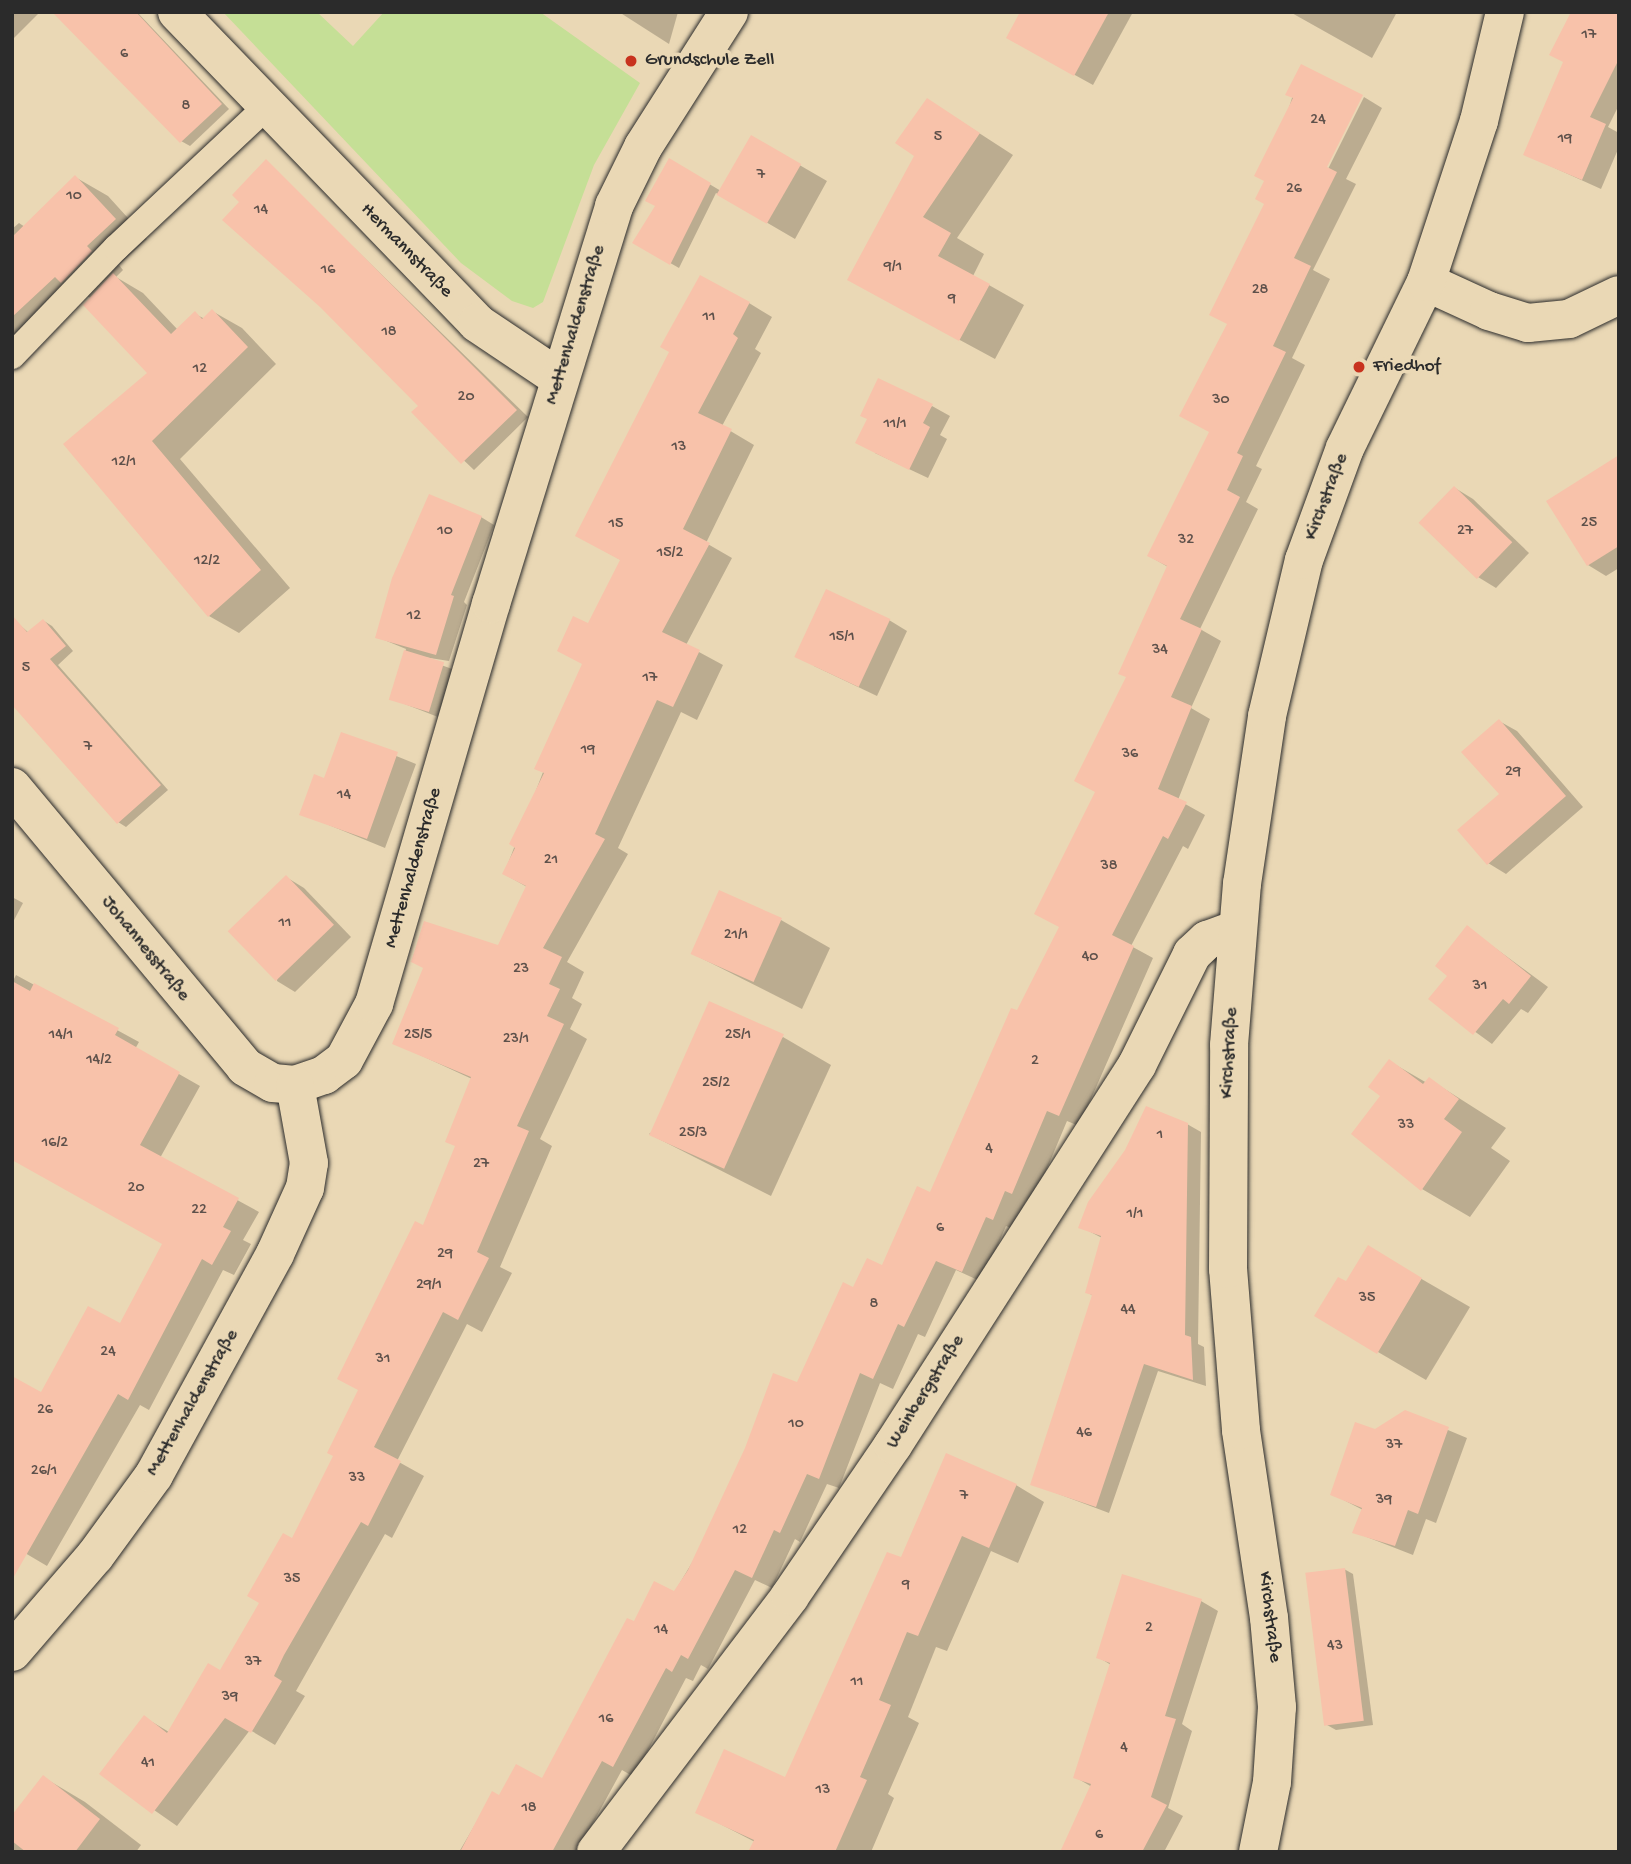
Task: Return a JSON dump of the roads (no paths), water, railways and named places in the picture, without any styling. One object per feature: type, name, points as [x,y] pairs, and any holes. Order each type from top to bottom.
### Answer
[{"type":"street","name":"Hermannstraße","points":[[177,12],[477,323],[559,378]]},
{"type":"street","name":"Mettenhaldenstraße","points":[[12,1652],[95,1556],[153,1475],[275,1254],[305,1188],[309,1163],[295,1085],[324,1075],[344,1060],[374,1003],[595,259],[627,177],[730,12]]},
{"type":"street","name":"Kirchstraße","points":[[1258,1852],[1275,1755],[1276,1682],[1241,1430],[1228,1269],[1229,1045],[1237,929],[1267,716],[1304,560],[1345,448],[1426,282],[1479,121],[1505,12]]},
{"type":"street","points":[[1426,282],[1489,311],[1528,323],[1569,319],[1619,295]]},
{"type":"street","name":"Johannesstraße","points":[[12,787],[235,1058],[264,1079],[295,1085]]},
{"type":"street","name":"Weinbergstraße","points":[[596,1852],[790,1596],[893,1445],[1137,1065],[1192,954],[1207,940],[1237,929]]},
{"type":"lane","points":[[12,356],[116,248],[267,107]]},
{"type":"place","name":"Grundschule Zell","points":[[631,61]]},
{"type":"place","name":"Friedhof","points":[[1359,367]]}]
